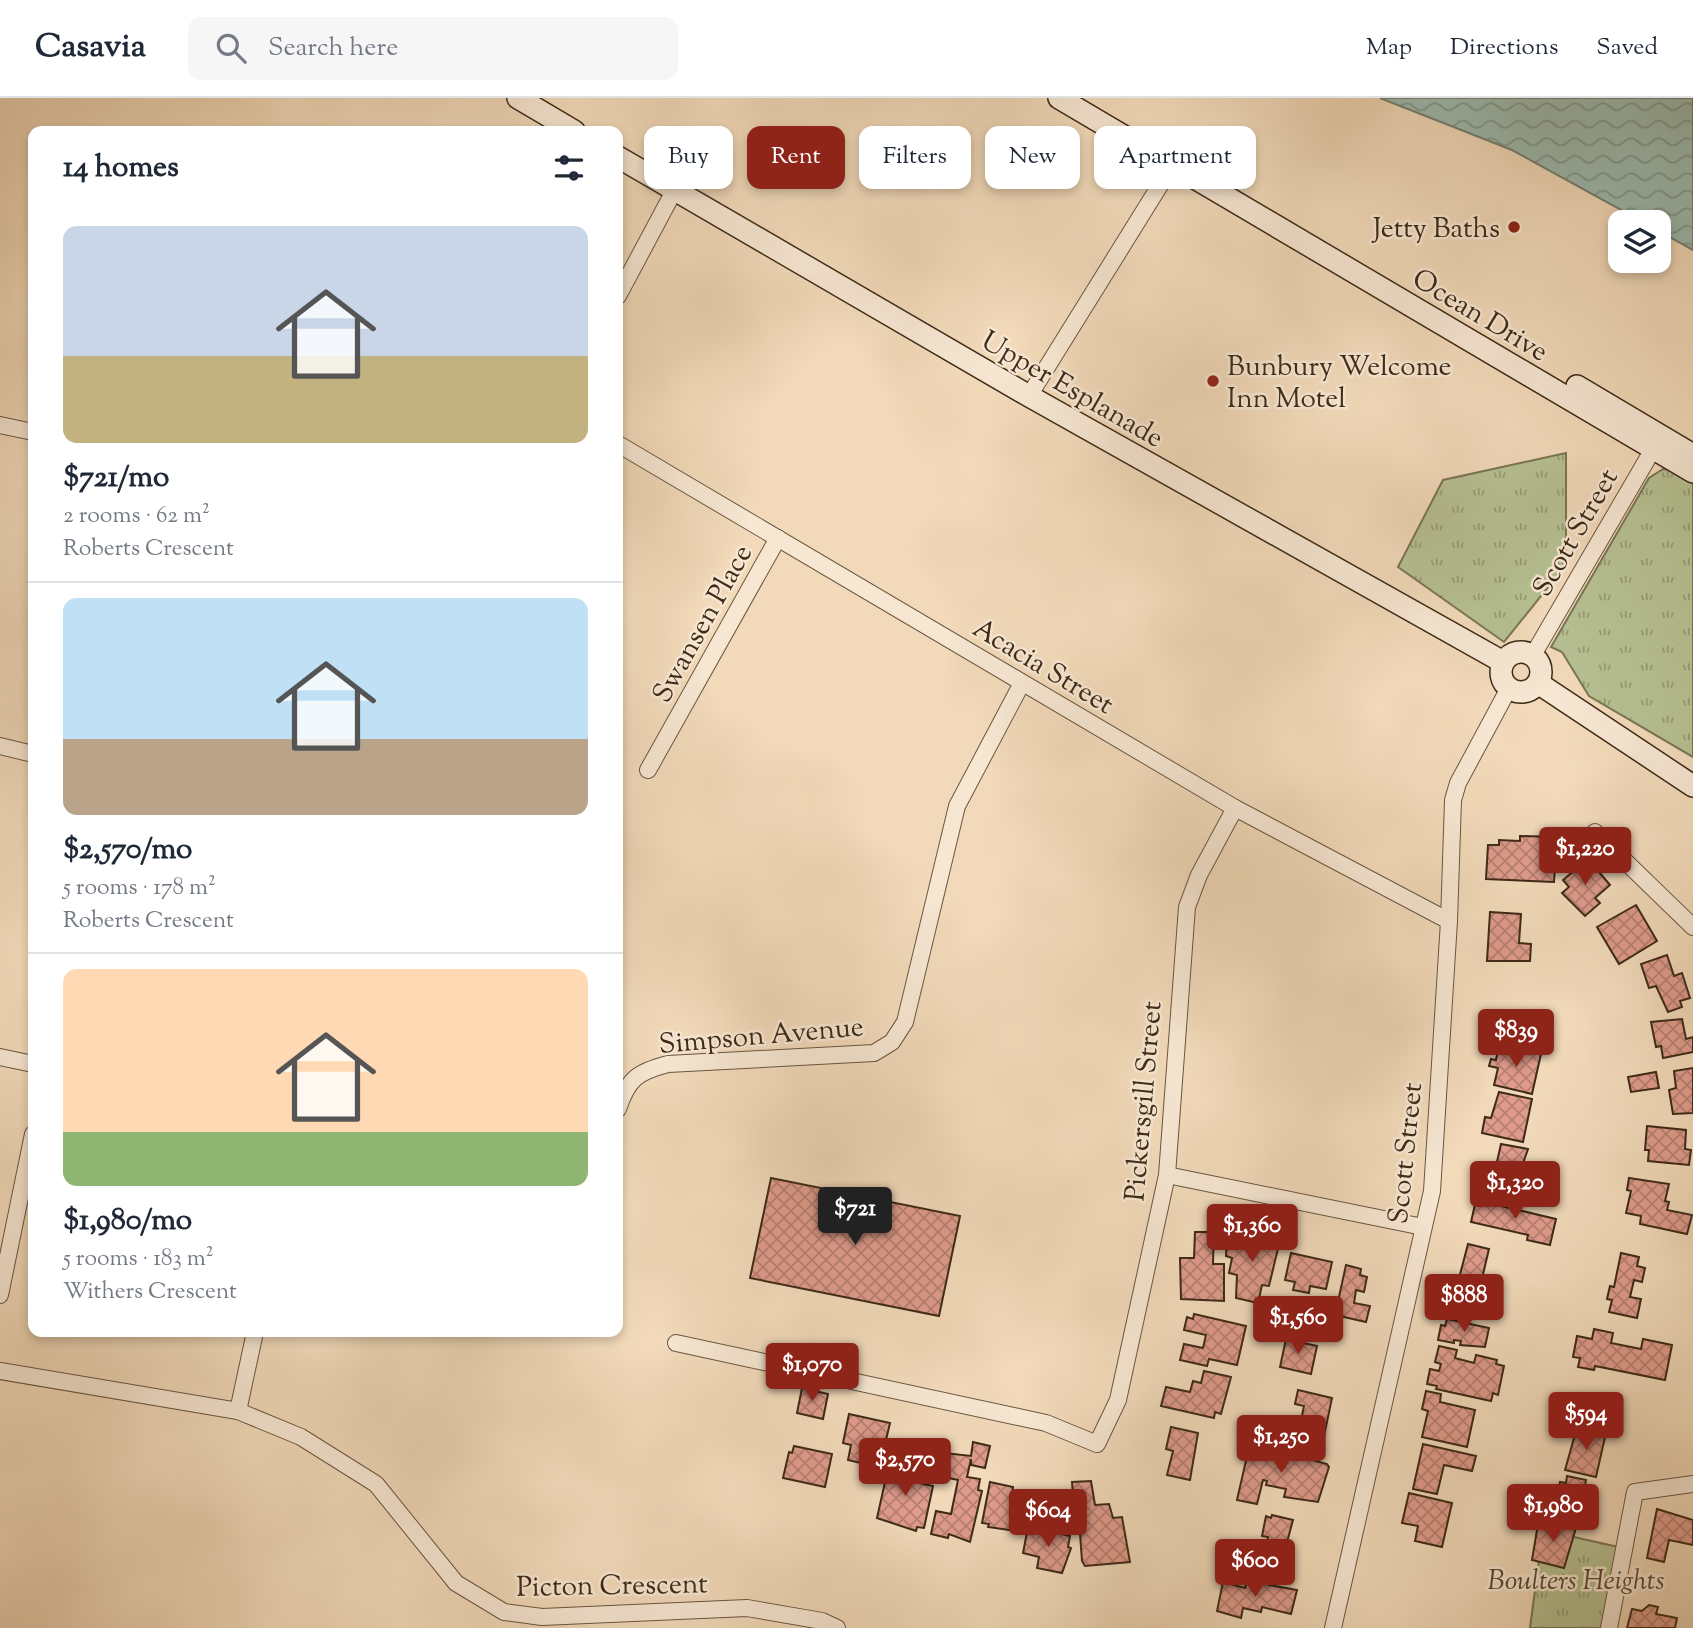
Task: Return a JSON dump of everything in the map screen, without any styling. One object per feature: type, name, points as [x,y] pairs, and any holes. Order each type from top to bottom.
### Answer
[{"type":"street","points":[[518,98],[566,126]]},
{"type":"street","name":"Ocean Drive","points":[[1059,98],[1113,126]]},
{"type":"street","name":"Ocean Drive","points":[[1086,98],[1127,126]]},
{"type":"street","name":"Upper Esplanade","points":[[623,161],[1029,396],[1503,662]]},
{"type":"street","points":[[1029,396],[1157,189]]},
{"type":"street","name":"Ocean Drive","points":[[1227,189],[1657,442],[1693,472]]},
{"type":"street","points":[[623,287],[674,191]]},
{"type":"street","points":[[0,425],[28,431]]},
{"type":"street","name":"Ocean Drive","points":[[1657,442],[1693,455]]},
{"type":"street","name":"Scott Street","points":[[1533,655],[1657,442]]},
{"type":"street","name":"Acacia Street","points":[[623,447],[1235,808],[1449,921]]},
{"type":"street","name":"Swansen Place","points":[[648,770],[778,538]]},
{"type":"street","points":[[1513,652],[1533,655],[1540,665],[1538,683],[1528,691],[1509,688],[1502,679],[1503,662],[1513,652]]},
{"type":"street","name":"Simpson Avenue","points":[[623,1095],[626,1086],[645,1070],[668,1063],[874,1053],[892,1042],[905,1022],[957,806],[1022,683]]},
{"type":"street","points":[[1538,683],[1693,786]]},
{"type":"street","name":"Scott Street","points":[[1333,1628],[1432,1191],[1449,921],[1453,800],[1458,783],[1509,688]]},
{"type":"street","points":[[0,746],[28,753]]},
{"type":"street","name":"Pickersgill Street","points":[[676,1343],[1046,1423],[1097,1444],[1118,1400],[1167,1175],[1187,907],[1199,875],[1235,808]]},
{"type":"street","points":[[1595,832],[1693,927]]},
{"type":"street","points":[[0,1057],[28,1063]]},
{"type":"street","points":[[0,1295],[28,1158]]},
{"type":"street","points":[[1167,1175],[1423,1227]]},
{"type":"street","points":[[238,1411],[254,1337]]},
{"type":"street","name":"Picton Crescent","points":[[0,1371],[238,1411],[301,1437],[376,1484],[456,1583],[502,1620],[747,1608],[822,1621],[837,1628]]},
{"type":"street","points":[[1609,1628],[1635,1492],[1693,1484]]},
{"type":"green space","points":[[1566,453],[1566,565],[1504,642],[1398,567],[1443,480]]},
{"type":"green space","points":[[1663,469],[1682,472],[1693,478],[1693,757],[1589,696],[1562,652],[1551,647],[1649,478]]},
{"type":"green space","name":"Boulters Heights","points":[[1543,1530],[1623,1548],[1609,1628],[1530,1628]]},
{"type":"water","points":[[1380,98],[1693,98],[1693,250],[1671,238],[1671,210],[1621,210],[1512,150]]},
{"type":"building","points":[[1520,836],[1557,837],[1554,882],[1486,879],[1488,845],[1499,845],[1499,840],[1520,841]]},
{"type":"building","points":[[1588,859],[1610,885],[1595,898],[1600,903],[1585,916],[1562,893],[1569,887],[1563,880]]},
{"type":"building","points":[[1636,905],[1657,941],[1619,964],[1597,927]]},
{"type":"building","points":[[1490,912],[1521,914],[1519,943],[1531,944],[1530,961],[1487,961]]},
{"type":"building","points":[[1667,955],[1674,976],[1682,973],[1690,998],[1680,1001],[1682,1007],[1668,1012],[1656,986],[1649,988],[1641,964]]},
{"type":"building","points":[[1682,1019],[1686,1039],[1693,1037],[1693,1052],[1663,1058],[1661,1046],[1656,1047],[1651,1022]]},
{"type":"building","points":[[1499,1044],[1541,1054],[1532,1094],[1494,1085],[1498,1068],[1489,1066],[1491,1059],[1496,1060]]},
{"type":"building","points":[[1693,1068],[1693,1113],[1673,1114],[1669,1090],[1676,1088],[1674,1071]]},
{"type":"building","points":[[1656,1072],[1659,1088],[1631,1092],[1628,1077]]},
{"type":"building","points":[[1499,1092],[1532,1099],[1523,1142],[1482,1133],[1485,1117],[1491,1118]]},
{"type":"building","points":[[1647,1126],[1686,1130],[1685,1149],[1691,1150],[1689,1165],[1648,1161],[1649,1150],[1645,1150]]},
{"type":"building","points":[[1501,1144],[1528,1149],[1511,1198],[1490,1193]]},
{"type":"building","points":[[771,1178],[960,1216],[939,1316],[750,1278]]},
{"type":"building","points":[[1629,1178],[1669,1184],[1665,1201],[1669,1202],[1667,1210],[1692,1215],[1687,1234],[1640,1224],[1641,1216],[1626,1213],[1631,1191],[1627,1190]]},
{"type":"building","points":[[1476,1200],[1556,1219],[1550,1245],[1527,1240],[1528,1235],[1471,1222]]},
{"type":"building","points":[[1195,1232],[1214,1232],[1213,1264],[1224,1264],[1224,1301],[1181,1299],[1180,1258],[1194,1258]]},
{"type":"building","points":[[1264,1232],[1281,1236],[1269,1286],[1262,1285],[1258,1303],[1236,1298],[1237,1275],[1229,1273],[1232,1258],[1226,1256],[1227,1233],[1253,1243],[1254,1239],[1262,1241]]},
{"type":"building","points":[[1468,1244],[1489,1249],[1479,1291],[1457,1286]]},
{"type":"building","points":[[1291,1253],[1332,1262],[1326,1289],[1310,1286],[1309,1293],[1293,1290],[1295,1282],[1285,1280]]},
{"type":"building","points":[[1621,1253],[1639,1257],[1637,1266],[1645,1268],[1642,1282],[1634,1280],[1630,1297],[1641,1299],[1637,1318],[1609,1312],[1612,1300],[1607,1299],[1610,1286],[1614,1287]]},
{"type":"building","points":[[1346,1265],[1361,1269],[1360,1275],[1367,1277],[1364,1292],[1356,1290],[1354,1303],[1370,1306],[1366,1322],[1335,1315]]},
{"type":"building","points":[[1194,1314],[1246,1326],[1237,1365],[1209,1359],[1207,1366],[1180,1360],[1184,1344],[1203,1348],[1206,1335],[1184,1330],[1187,1317],[1193,1319]]},
{"type":"building","points":[[1447,1319],[1489,1328],[1485,1347],[1460,1345],[1461,1341],[1454,1340],[1454,1343],[1438,1340],[1441,1325],[1445,1326]]},
{"type":"building","points":[[1594,1329],[1613,1333],[1611,1343],[1641,1349],[1643,1339],[1672,1345],[1665,1380],[1595,1366],[1594,1370],[1578,1367],[1580,1358],[1573,1357],[1577,1336],[1592,1339]]},
{"type":"building","points":[[1286,1339],[1317,1346],[1311,1374],[1280,1367]]},
{"type":"building","points":[[1439,1346],[1457,1350],[1455,1358],[1474,1363],[1476,1355],[1497,1360],[1496,1364],[1504,1366],[1498,1395],[1493,1393],[1491,1401],[1436,1389],[1437,1386],[1427,1384],[1430,1369],[1439,1371],[1441,1364],[1435,1362]]},
{"type":"building","points":[[1204,1371],[1231,1377],[1221,1414],[1215,1412],[1214,1418],[1161,1406],[1166,1387],[1190,1392],[1193,1381],[1201,1383]]},
{"type":"building","points":[[802,1388],[828,1394],[823,1419],[797,1413]]},
{"type":"building","points":[[1298,1390],[1332,1398],[1323,1441],[1298,1435],[1304,1406],[1295,1404]]},
{"type":"building","points":[[1426,1391],[1441,1394],[1440,1402],[1475,1410],[1467,1447],[1422,1437],[1428,1411],[1422,1409]]},
{"type":"building","points":[[849,1414],[890,1423],[885,1444],[879,1443],[874,1466],[848,1460],[851,1445],[843,1443]]},
{"type":"building","points":[[1578,1424],[1596,1428],[1594,1435],[1605,1437],[1596,1477],[1565,1470]]},
{"type":"building","points":[[1171,1427],[1198,1433],[1190,1480],[1167,1475],[1173,1451],[1166,1449]]},
{"type":"building","points":[[973,1442],[990,1446],[985,1468],[971,1465],[971,1459],[967,1477],[980,1479],[978,1490],[982,1491],[970,1542],[949,1534],[948,1538],[931,1534],[936,1511],[951,1514],[958,1480],[944,1477],[945,1453],[971,1456]]},
{"type":"building","points":[[1250,1443],[1327,1464],[1329,1467],[1318,1502],[1284,1497],[1286,1489],[1266,1485],[1267,1481],[1263,1480],[1257,1504],[1237,1500]]},
{"type":"building","points":[[1423,1444],[1476,1456],[1472,1471],[1444,1465],[1437,1494],[1413,1489]]},
{"type":"building","points":[[794,1446],[832,1454],[825,1487],[783,1478],[789,1452],[792,1453]]},
{"type":"building","points":[[889,1464],[921,1471],[919,1483],[933,1486],[924,1528],[917,1527],[916,1531],[877,1518]]},
{"type":"building","points":[[1567,1476],[1586,1480],[1585,1486],[1588,1487],[1579,1525],[1552,1519],[1554,1512],[1548,1510],[1553,1490],[1558,1491],[1560,1482],[1566,1483]]},
{"type":"building","points":[[1091,1481],[1095,1505],[1109,1504],[1113,1518],[1122,1517],[1130,1562],[1085,1566],[1082,1561],[1078,1507],[1074,1507],[1072,1482]]},
{"type":"building","points":[[990,1482],[1013,1487],[1011,1502],[1029,1506],[1023,1532],[988,1527],[989,1524],[982,1523]]},
{"type":"building","points":[[1409,1493],[1452,1503],[1442,1547],[1415,1541],[1418,1526],[1402,1523]]},
{"type":"building","points":[[1657,1509],[1693,1520],[1693,1545],[1669,1540],[1664,1562],[1647,1558]]},
{"type":"building","points":[[1272,1515],[1293,1520],[1280,1568],[1264,1564],[1268,1537],[1262,1536],[1266,1516],[1271,1518]]},
{"type":"building","points":[[1554,1523],[1576,1528],[1564,1568],[1532,1560],[1538,1524],[1553,1527]]},
{"type":"building","points":[[1028,1527],[1070,1536],[1068,1547],[1071,1548],[1062,1573],[1037,1568],[1039,1557],[1023,1553]]},
{"type":"building","points":[[1247,1581],[1297,1590],[1291,1614],[1262,1607],[1261,1612],[1243,1608],[1241,1618],[1217,1611],[1223,1582],[1245,1588]]},
{"type":"building","points":[[1649,1605],[1658,1607],[1656,1614],[1677,1618],[1675,1628],[1627,1628],[1632,1609],[1642,1611]]},
{"type":"place","name":"Jetty Baths","points":[[1514,227]]},
{"type":"place","name":"Bunbury Welcome Inn Motel","points":[[1213,381]]}]
